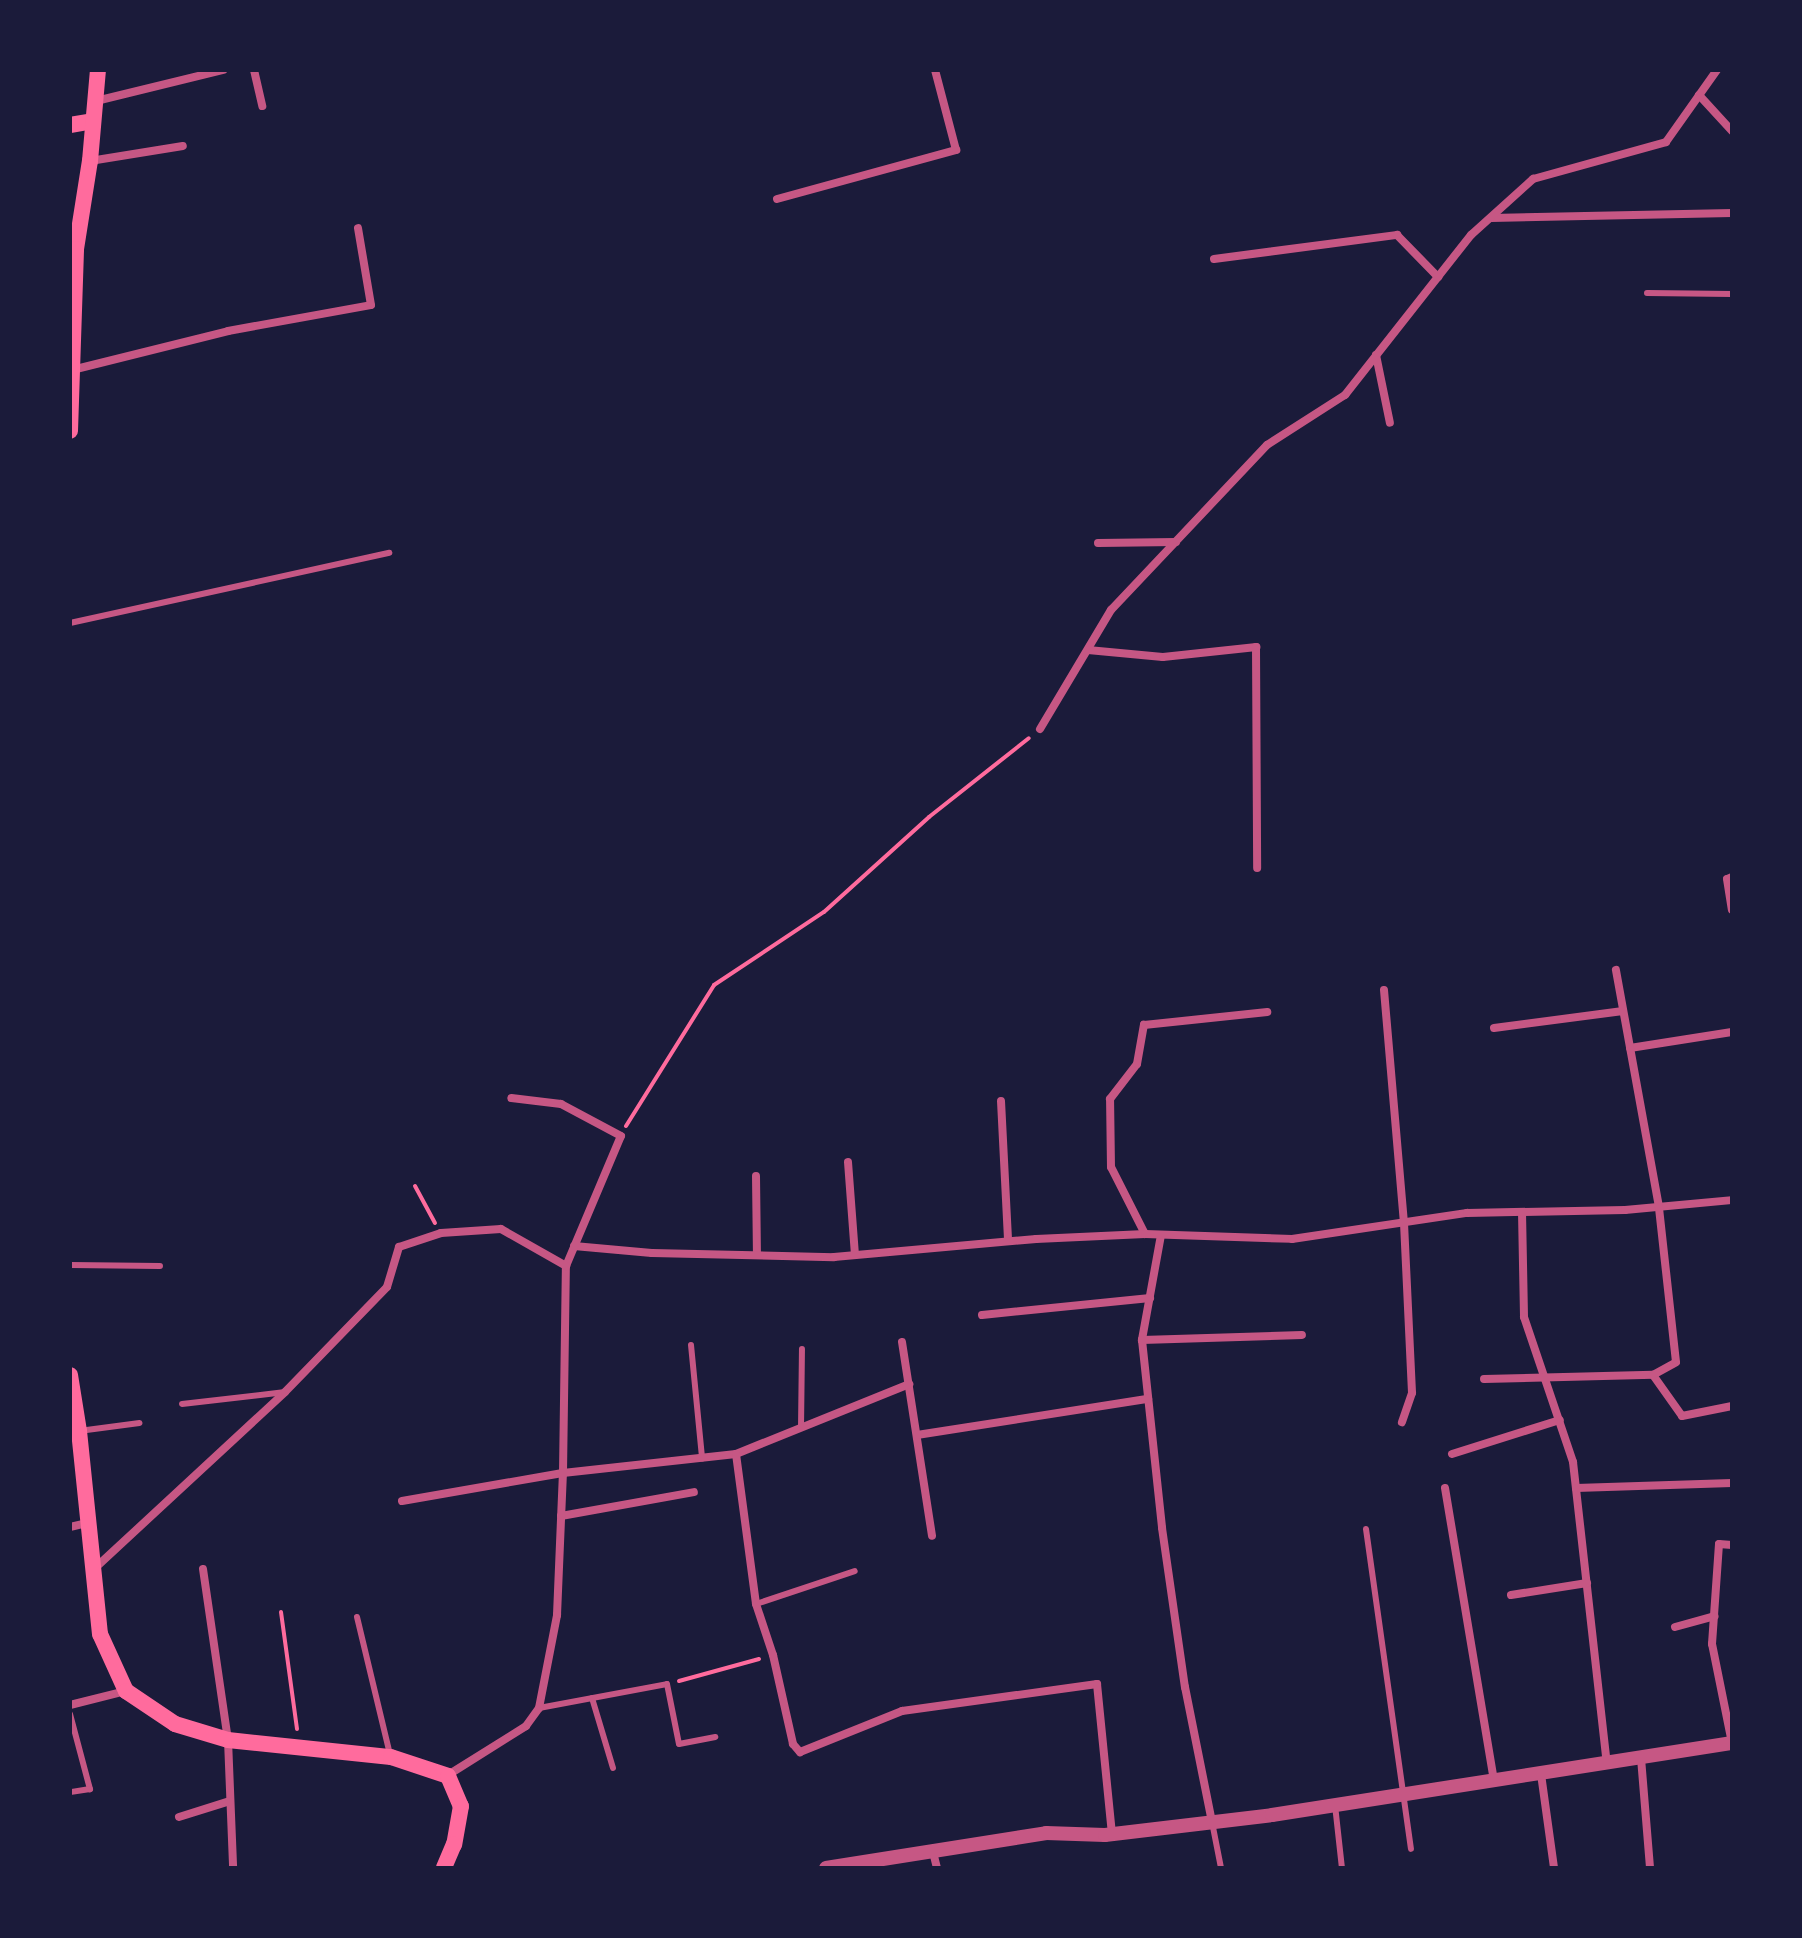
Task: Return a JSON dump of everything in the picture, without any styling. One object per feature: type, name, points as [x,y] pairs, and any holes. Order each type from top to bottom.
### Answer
[{"type":"main road","points":[[70,431],[73,243],[90,161],[98,70]]},
{"type":"main road","points":[[70,125],[93,121]]},
{"type":"main road","points":[[70,1375],[100,1634],[126,1691],[175,1724],[228,1740],[391,1757],[448,1776],[461,1806],[454,1844],[444,1868]]},
{"type":"street","points":[[96,101],[223,70]]},
{"type":"street","points":[[254,70],[262,106]]},
{"type":"street","points":[[777,199],[956,150],[935,70]]},
{"type":"street","points":[[1040,729],[1111,610],[1267,445],[1345,395],[1471,235],[1533,179],[1666,142],[1717,70]]},
{"type":"street","points":[[1699,95],[1732,131]]},
{"type":"street","points":[[90,161],[183,146]]},
{"type":"street","points":[[1490,218],[1732,213]]},
{"type":"street","points":[[72,370],[228,331],[371,305],[358,228]]},
{"type":"street","points":[[1214,259],[1397,235],[1438,277]]},
{"type":"street","points":[[1376,355],[1390,423]]},
{"type":"street","points":[[1098,543],[1176,542]]},
{"type":"street","points":[[1088,650],[1163,657],[1256,647],[1257,868]]},
{"type":"street","points":[[1732,877],[1727,879],[1732,910]]},
{"type":"street","points":[[1484,1379],[1653,1375],[1676,1362],[1659,1207],[1616,970]]},
{"type":"street","points":[[1384,990],[1404,1223],[1412,1393],[1402,1422]]},
{"type":"street","points":[[1494,1028],[1623,1011]]},
{"type":"street","points":[[1145,1234],[1111,1167],[1110,1099],[1137,1064],[1144,1025],[1267,1012]]},
{"type":"street","points":[[1630,1048],[1732,1032]]},
{"type":"street","points":[[448,1776],[526,1726],[539,1708],[557,1615],[566,1266],[621,1136],[561,1104],[511,1098]]},
{"type":"street","points":[[1001,1101],[1008,1241]]},
{"type":"street","points":[[848,1162],[855,1255]]},
{"type":"street","points":[[756,1176],[757,1255]]},
{"type":"street","points":[[574,1246],[652,1253],[855,1255],[1008,1241],[1145,1234],[1292,1239],[1467,1213],[1659,1207],[1732,1200]]},
{"type":"street","points":[[1522,1212],[1524,1317],[1573,1462],[1607,1764]]},
{"type":"street","points":[[93,1569],[285,1392],[387,1287],[399,1247],[441,1233],[501,1229],[566,1266]]},
{"type":"street","points":[[1161,1235],[1142,1340],[1162,1528],[1183,1673],[1212,1822]]},
{"type":"street","points":[[982,1315],[1150,1298]]},
{"type":"street","points":[[1142,1340],[1302,1335]]},
{"type":"street","points":[[902,1342],[932,1536]]},
{"type":"street","points":[[1653,1375],[1682,1416],[1732,1406]]},
{"type":"street","points":[[402,1501],[563,1473],[736,1454],[909,1384]]},
{"type":"street","points":[[917,1435],[1148,1399]]},
{"type":"street","points":[[1452,1454],[1560,1420]]},
{"type":"street","points":[[736,1454],[756,1604],[773,1655],[793,1744],[800,1752],[902,1711],[1097,1684],[1112,1834]]},
{"type":"street","points":[[1576,1488],[1732,1483]]},
{"type":"street","points":[[1445,1488],[1494,1781]]},
{"type":"street","points":[[561,1516],[694,1492]]},
{"type":"street","points":[[70,1527],[88,1523]]},
{"type":"street","points":[[826,1868],[1046,1833],[1112,1834],[1212,1822],[1732,1743],[1712,1644],[1719,1544],[1732,1545]]},
{"type":"street","points":[[203,1569],[228,1740],[233,1866]]},
{"type":"street","points":[[1511,1595],[1587,1583]]},
{"type":"street","points":[[1675,1627],[1715,1616]]},
{"type":"street","points":[[70,1705],[126,1691]]},
{"type":"street","points":[[1641,1758],[1650,1868]]},
{"type":"street","points":[[1541,1774],[1554,1868]]},
{"type":"street","points":[[179,1817],[230,1801]]},
{"type":"street","points":[[933,1852],[937,1868]]},
{"type":"lane","points":[[1647,293],[1732,294]]},
{"type":"lane","points":[[70,623],[389,553]]},
{"type":"lane","points":[[70,1265],[160,1266]]},
{"type":"lane","points":[[691,1345],[702,1458]]},
{"type":"lane","points":[[801,1428],[802,1349]]},
{"type":"lane","points":[[182,1404],[285,1392]]},
{"type":"lane","points":[[75,1431],[139,1423]]},
{"type":"lane","points":[[1366,1529],[1411,1849]]},
{"type":"lane","points":[[756,1604],[855,1571]]},
{"type":"lane","points":[[357,1617],[391,1757]]},
{"type":"lane","points":[[539,1708],[667,1684],[679,1744],[715,1737]]},
{"type":"lane","points":[[592,1698],[613,1768]]},
{"type":"lane","points":[[70,1714],[90,1789],[70,1792]]},
{"type":"lane","points":[[1335,1805],[1342,1868]]},
{"type":"lane","points":[[1212,1822],[1221,1868]]},
{"type":"path","points":[[621,1136],[714,985],[824,912],[929,817],[1040,729]]},
{"type":"path","points":[[415,1186],[441,1233]]},
{"type":"path","points":[[281,1612],[299,1748]]},
{"type":"path","points":[[667,1684],[773,1655]]}]
